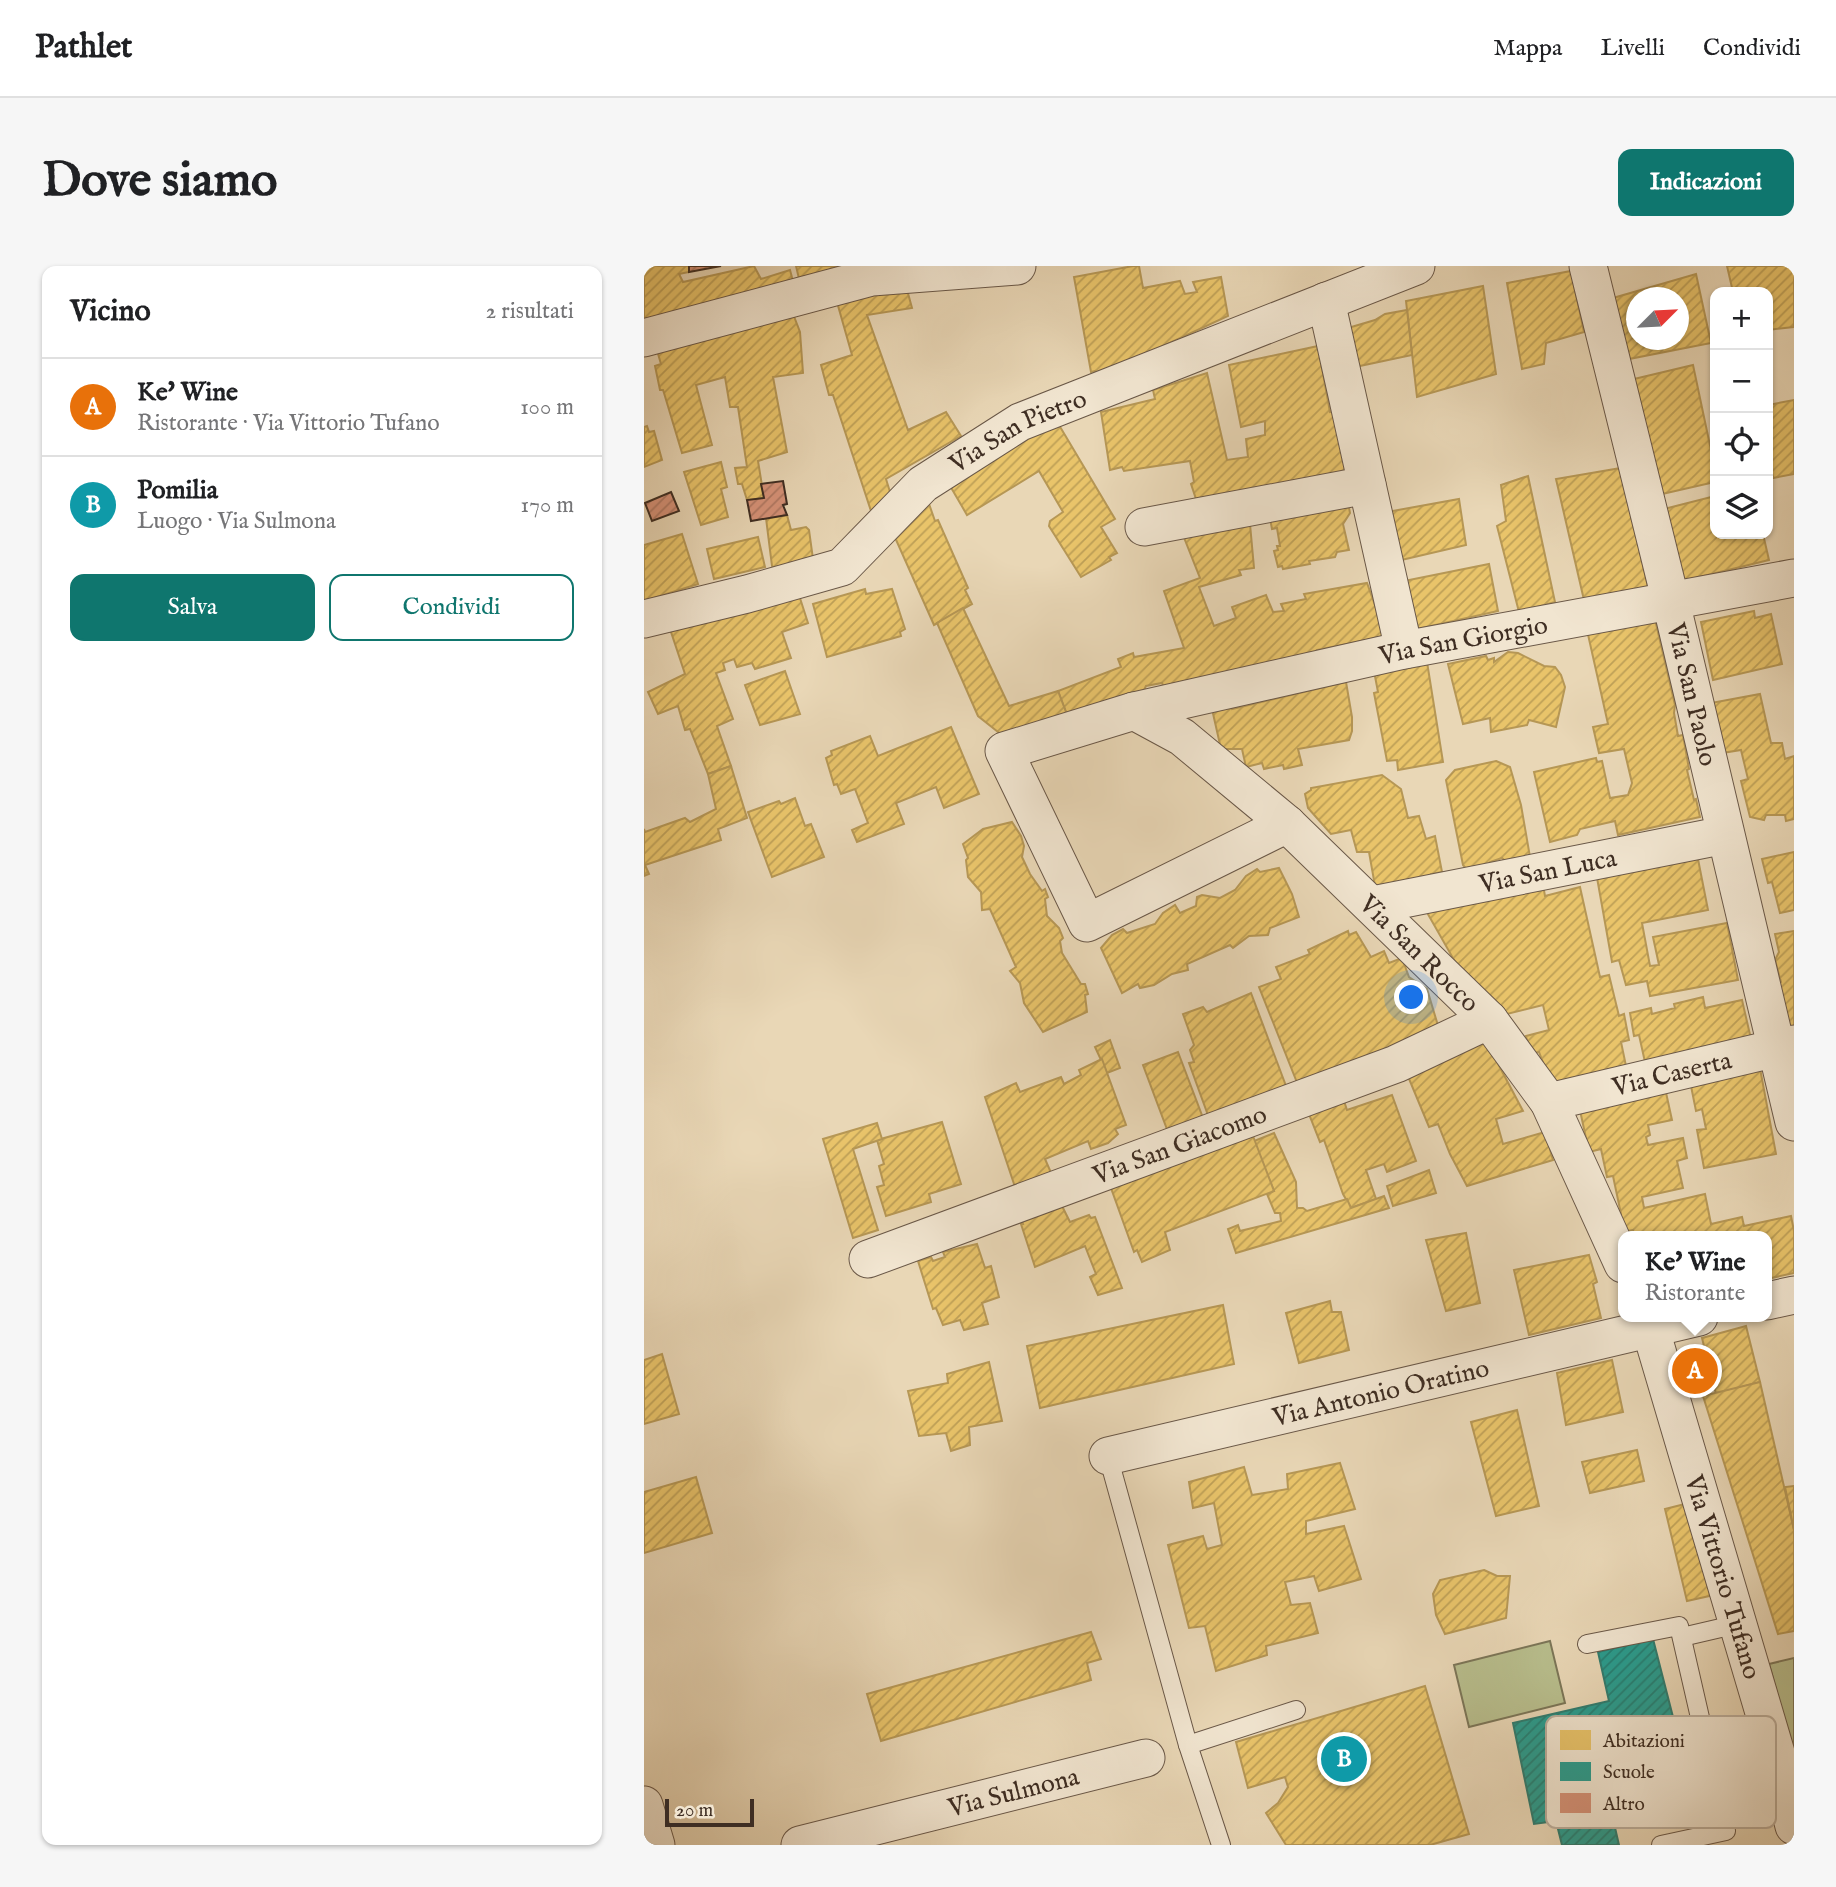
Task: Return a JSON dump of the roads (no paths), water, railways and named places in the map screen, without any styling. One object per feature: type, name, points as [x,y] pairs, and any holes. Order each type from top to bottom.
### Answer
[{"type":"street","points":[[644,338],[872,277],[1017,266]]},
{"type":"street","name":"Via San Pietro","points":[[644,619],[842,567],[923,484],[1020,422],[1416,266]]},
{"type":"street","name":"Via San Paolo","points":[[1588,266],[1725,835],[1785,1046],[1794,1122]]},
{"type":"street","points":[[1326,301],[1404,650]]},
{"type":"street","points":[[1144,527],[1367,485]]},
{"type":"street","name":"Via San Giorgio","points":[[1287,824],[1087,923],[1004,751],[1134,712],[1404,650],[1794,578]]},
{"type":"street","name":"Via San Rocco","points":[[1134,712],[1182,737],[1287,824],[1489,1020],[1549,1102],[1618,1253]]},
{"type":"street","name":"Via San Luca","points":[[1373,905],[1725,835]]},
{"type":"street","name":"Via San Giacomo","points":[[868,1259],[1396,1064],[1489,1020]]},
{"type":"street","name":"Via Caserta","points":[[1549,1102],[1785,1046]]},
{"type":"street","points":[[1772,1300],[1794,1295]]},
{"type":"street","name":"Via Antonio Oratino","points":[[1108,1456],[1650,1322]]},
{"type":"street","name":"Via Vittorio Tufano","points":[[1650,1322],[1764,1716]]},
{"type":"street","name":"Via Sulmona","points":[[800,1845],[1146,1758]]},
{"type":"street","name":"Via Vittorio Tufano","points":[[1776,1761],[1794,1826]]},
{"type":"street","points":[[644,1805],[656,1845]]},
{"type":"lane","points":[[1108,1456],[1188,1745],[1221,1845]]},
{"type":"lane","points":[[1682,1637],[1738,1624]]},
{"type":"lane","points":[[1587,1644],[1679,1626],[1700,1716]]},
{"type":"lane","points":[[1188,1745],[1296,1710]]},
{"type":"lane","points":[[1661,1845],[1728,1838]]},
{"type":"place","name":"Ke' Wine","points":[[1695,1371]]},
{"type":"place","name":"Pomilia","points":[[1344,1759]]}]
